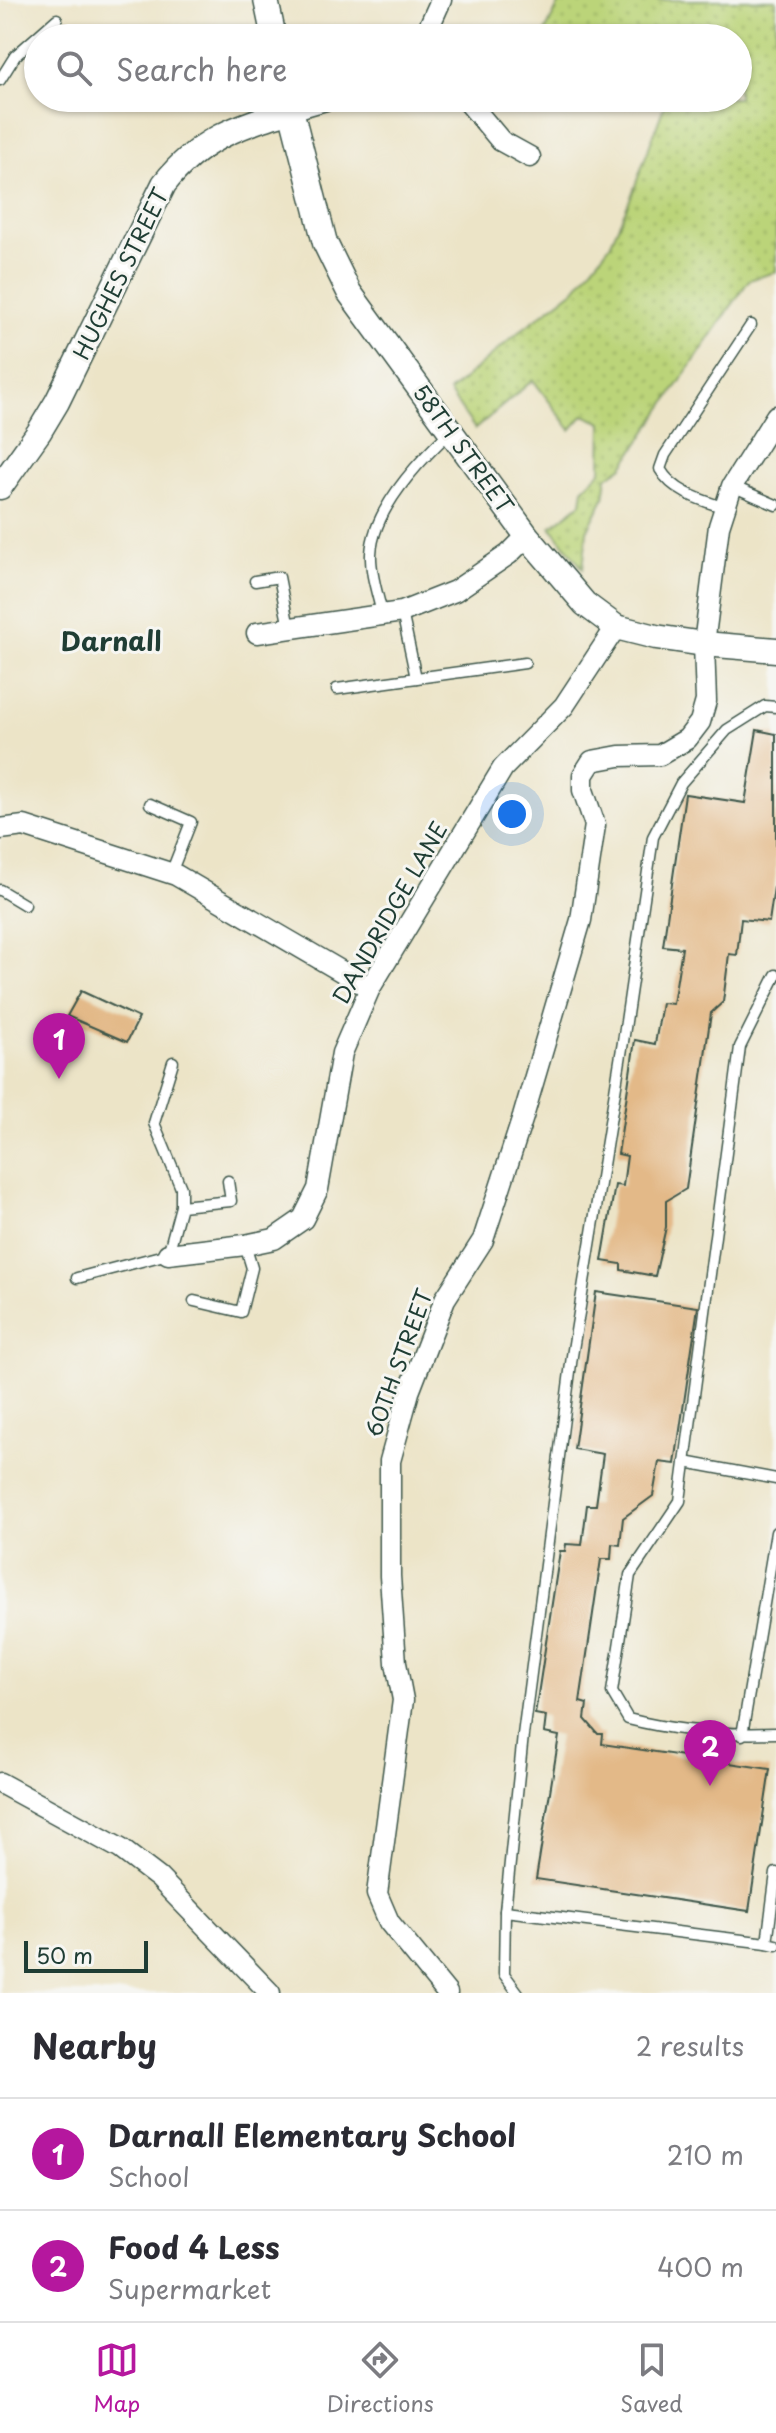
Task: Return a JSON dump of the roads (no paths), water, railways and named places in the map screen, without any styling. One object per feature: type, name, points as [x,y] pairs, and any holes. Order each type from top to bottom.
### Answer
[{"type":"street","points":[[266,0],[271,24]]},
{"type":"street","points":[[430,24],[441,0]]},
{"type":"street","name":"HUGHES STREET","points":[[0,487],[57,402],[164,184],[186,159],[213,138],[271,112]]},
{"type":"street","name":"58TH STREET","points":[[291,112],[325,243],[362,312],[527,536],[585,604],[616,627],[656,637],[776,650]]},
{"type":"street","points":[[477,112],[501,141],[530,157]]},
{"type":"street","points":[[704,644],[719,526],[732,486],[776,416]]},
{"type":"street","points":[[257,633],[392,613],[455,591],[509,554],[527,536]]},
{"type":"street","name":"DANDRIDGE LANE","points":[[168,1254],[274,1239],[303,1219],[318,1189],[342,1053],[370,988],[503,768],[564,706],[616,627]]},
{"type":"street","name":"60TH STREET","points":[[447,1993],[389,1922],[377,1894],[403,1700],[396,1663],[390,1576],[390,1461],[409,1392],[445,1299],[483,1240],[581,920],[595,825],[583,790],[583,775],[592,761],[619,756],[660,755],[687,739],[700,722],[706,701],[704,644]]},
{"type":"street","points":[[0,829],[24,826],[171,873],[370,988]]},
{"type":"street","points":[[0,1783],[121,1849],[159,1878],[270,1993]]},
{"type":"lane","points":[[51,24],[57,19]]},
{"type":"lane","points":[[0,80],[15,56],[24,48]]},
{"type":"lane","points":[[725,508],[674,486],[660,469],[665,455],[751,325]]},
{"type":"lane","points":[[416,678],[371,557],[373,539],[380,520],[410,473],[452,431]]},
{"type":"lane","points":[[732,486],[776,505]]},
{"type":"lane","points":[[255,581],[279,577],[289,628]]},
{"type":"lane","points":[[337,689],[525,663]]},
{"type":"lane","points":[[518,1993],[504,1974],[505,1911],[523,1735],[572,1356],[653,837],[681,783],[727,730],[765,706],[776,707]]},
{"type":"lane","points":[[150,804],[191,822],[171,873]]},
{"type":"lane","points":[[0,890],[25,905]]},
{"type":"lane","points":[[776,975],[740,1047],[680,1501],[630,1575],[612,1692],[628,1719],[654,1726],[742,1735],[776,1733]]},
{"type":"lane","points":[[77,1278],[168,1254],[181,1206],[181,1188],[154,1123],[173,1062]]},
{"type":"lane","points":[[181,1206],[231,1201],[228,1181]]},
{"type":"lane","points":[[194,1301],[241,1312],[252,1268],[245,1245]]},
{"type":"lane","points":[[685,1462],[776,1479]]},
{"type":"lane","points":[[742,1735],[776,1532]]},
{"type":"lane","points":[[505,1911],[771,1944],[776,1873]]},
{"type":"place","name":"Darnall Elementary School","points":[[59,1079]]},
{"type":"place","name":"Food 4 Less","points":[[710,1786]]},
{"type":"district","name":"Darnall","points":[[111,642]]}]
